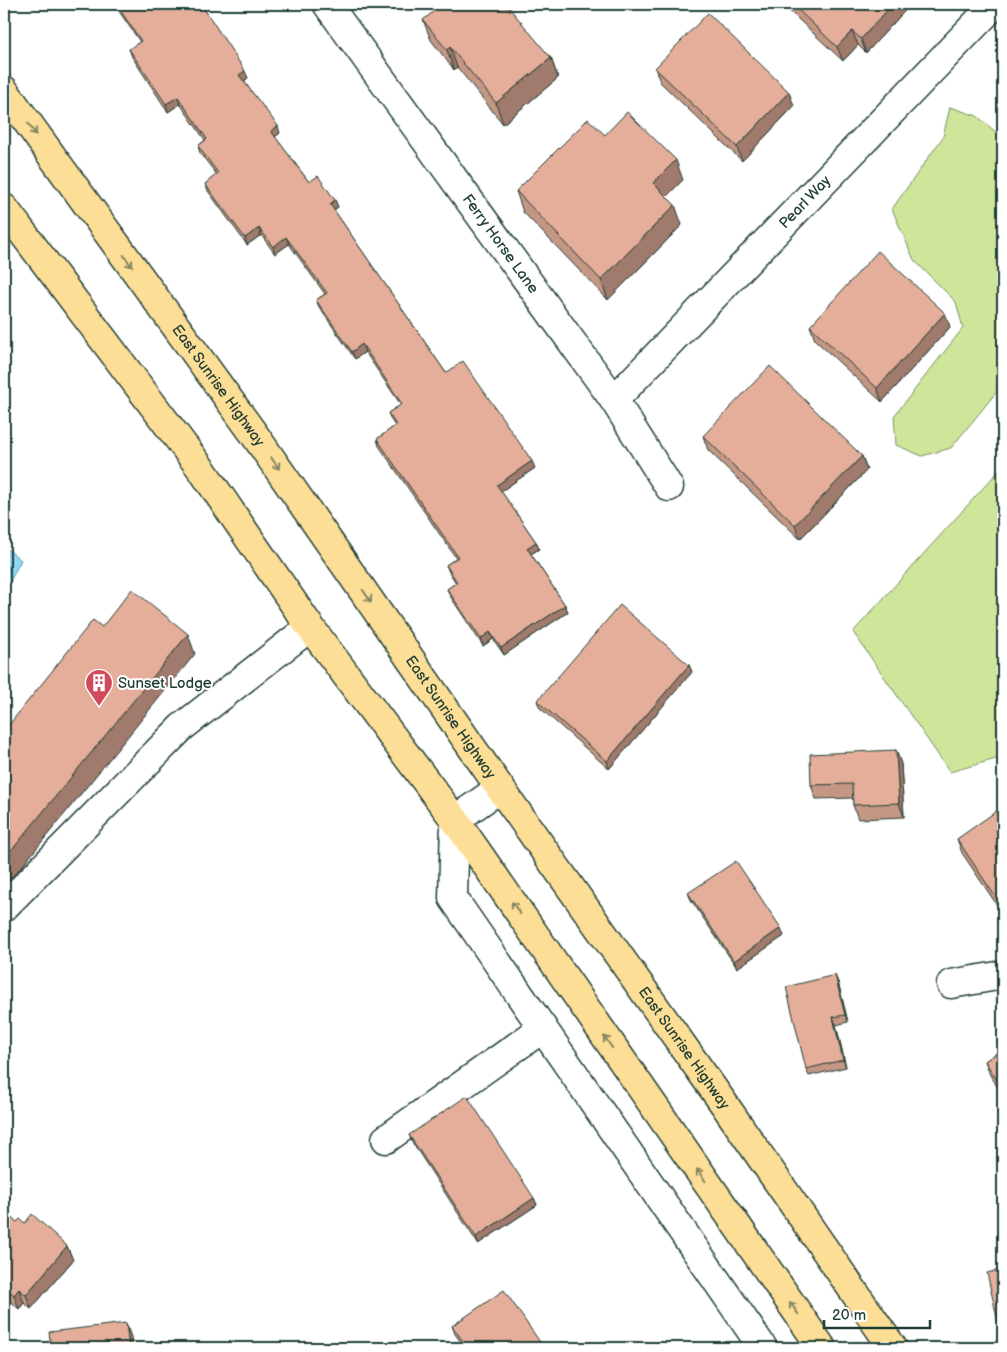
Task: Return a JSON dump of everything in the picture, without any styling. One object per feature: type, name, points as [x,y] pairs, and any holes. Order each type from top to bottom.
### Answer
[{"type":"main road","name":"East Sunrise Highway","points":[[4,90],[254,434],[893,1348]]},
{"type":"main road","points":[[4,208],[202,470],[310,627],[455,820],[822,1348]]},
{"type":"street","name":"Pearl Way","points":[[614,400],[996,4]]},
{"type":"street","name":"Ferry Horse Lane","points":[[334,6],[614,400],[669,486]]},
{"type":"street","points":[[4,908],[182,727],[310,627]]},
{"type":"street","points":[[500,788],[455,820],[453,898],[763,1348]]},
{"type":"street","points":[[951,984],[1003,974]]},
{"type":"street","points":[[386,1139],[543,1028]]},
{"type":"green space","points":[[950,107],[977,116],[1003,138],[1003,384],[951,448],[922,456],[896,445],[894,416],[963,328],[956,302],[914,260],[892,209],[943,137]]},
{"type":"green space","points":[[1003,466],[1003,757],[950,772],[853,632]]},
{"type":"water","points":[[4,546],[21,560],[4,593]]},
{"type":"building","points":[[116,4],[201,4],[245,71],[239,75],[278,126],[271,131],[309,182],[318,176],[335,200],[330,204],[446,373],[463,361],[532,461],[497,485],[536,542],[527,548],[565,605],[501,648],[490,632],[481,639],[447,589],[457,582],[446,565],[458,557],[377,439],[396,425],[388,413],[402,404],[362,344],[352,352],[316,300],[327,293],[286,237],[273,247],[259,228],[245,238],[205,184],[218,173],[198,146],[207,139],[178,97],[166,104],[129,49],[141,41]]},
{"type":"building","points":[[443,4],[506,4],[551,58],[496,103],[450,47],[447,50],[423,20]]},
{"type":"building","points":[[792,4],[893,4],[861,39],[852,31],[837,47]]},
{"type":"building","points":[[708,13],[789,92],[737,147],[655,68]]},
{"type":"building","points":[[627,112],[676,160],[653,183],[675,205],[601,280],[516,191],[588,119],[605,135]]},
{"type":"building","points":[[878,251],[945,313],[877,388],[810,326]]},
{"type":"building","points":[[770,366],[862,456],[795,525],[703,436]]},
{"type":"building","name":"Sunset Lodge","points":[[132,589],[188,634],[16,845],[4,857],[4,731],[93,620],[102,627]]},
{"type":"building","points":[[620,605],[689,665],[607,761],[537,701]]},
{"type":"building","points":[[896,750],[899,803],[853,805],[852,784],[811,785],[810,754]]},
{"type":"building","points":[[998,810],[1003,818],[1003,903],[1001,905],[957,839]]},
{"type":"building","points":[[736,861],[781,928],[734,961],[688,893]]},
{"type":"building","points":[[835,975],[845,1015],[833,1017],[843,1060],[806,1069],[786,987]]},
{"type":"building","points":[[1003,1049],[1003,1090],[985,1061]]},
{"type":"building","points":[[467,1096],[534,1198],[476,1237],[409,1135]]},
{"type":"building","points":[[4,1211],[17,1222],[20,1219],[25,1223],[32,1214],[67,1246],[26,1295],[19,1289],[14,1295],[4,1286]]},
{"type":"building","points":[[1003,1269],[1003,1344],[987,1273]]},
{"type":"building","points":[[504,1290],[544,1348],[468,1348],[452,1326]]},
{"type":"building","points":[[126,1323],[129,1348],[51,1348],[49,1332]]},
{"type":"place","name":"Sunset Lodge","points":[[99,707]]}]
